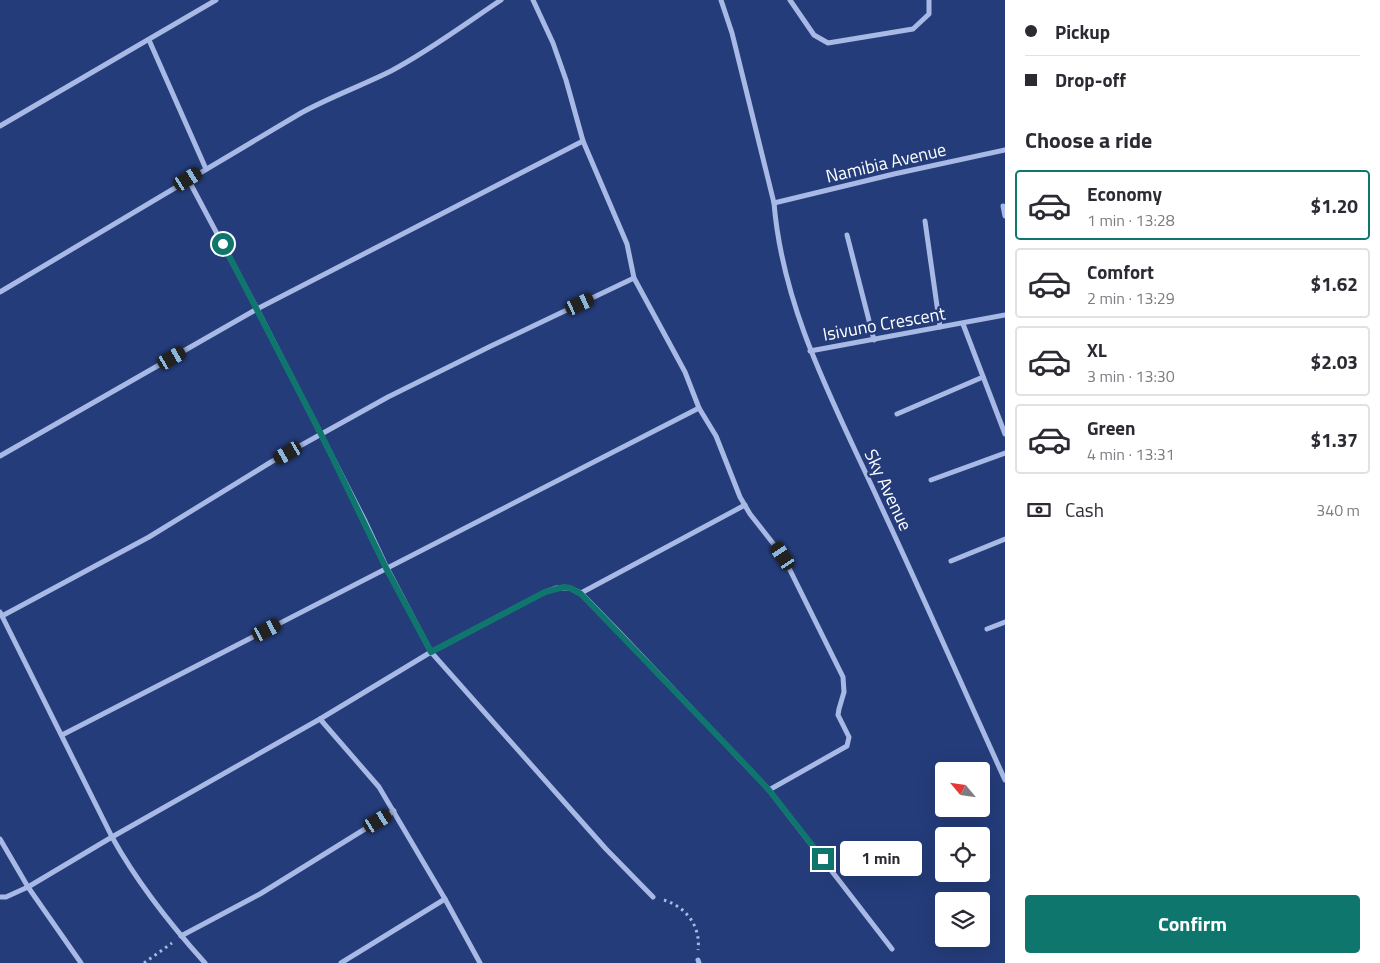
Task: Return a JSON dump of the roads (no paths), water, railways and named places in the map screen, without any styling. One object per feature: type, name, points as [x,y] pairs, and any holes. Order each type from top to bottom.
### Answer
[{"type":"street","points":[[0,126],[216,0]]},
{"type":"street","points":[[0,292],[320,102],[398,67],[501,0]]},
{"type":"street","points":[[533,0],[553,43],[566,80],[583,141],[627,244],[634,278],[682,365],[699,408],[716,436],[745,505],[783,556],[843,677],[844,692],[838,715],[849,737],[849,743],[844,749],[769,790]]},
{"type":"street","name":"Sky Avenue","points":[[720,0],[732,34],[774,203],[784,263],[797,314],[810,351],[1005,780]]},
{"type":"street","points":[[790,0],[814,35],[828,43],[913,29],[929,14],[928,0]]},
{"type":"street","points":[[149,40],[206,169]]},
{"type":"street","points":[[0,456],[257,308],[583,141]]},
{"type":"street","name":"Namibia Avenue","points":[[774,203],[1005,150]]},
{"type":"street","points":[[188,179],[257,308],[386,568],[431,652],[606,849],[653,897]]},
{"type":"street","points":[[1003,206],[1005,216]]},
{"type":"street","points":[[925,221],[940,326]]},
{"type":"street","points":[[848,236],[874,340]]},
{"type":"street","points":[[205,963],[153,902],[126,863],[1,614],[149,537],[321,434],[388,397],[634,278]]},
{"type":"street","name":"Isivuno Crescent","points":[[810,351],[1005,315]]},
{"type":"street","name":"Isivuno Crescent","points":[[963,324],[1005,434]]},
{"type":"street","points":[[897,414],[983,377]]},
{"type":"street","points":[[62,736],[699,408]]},
{"type":"street","points":[[931,480],[1005,453]]},
{"type":"street","points":[[581,594],[745,505]]},
{"type":"street","points":[[952,561],[1005,539]]},
{"type":"street","points":[[0,897],[6,897],[28,888],[112,837],[320,719],[431,652],[545,592],[564,587],[581,594],[769,790],[892,949]]},
{"type":"street","points":[[987,629],[1005,622]]},
{"type":"street","points":[[320,719],[379,787],[480,963]]},
{"type":"street","points":[[181,936],[260,894],[394,811]]},
{"type":"street","points":[[0,839],[28,888],[81,963]]},
{"type":"street","points":[[341,963],[445,899]]}]
